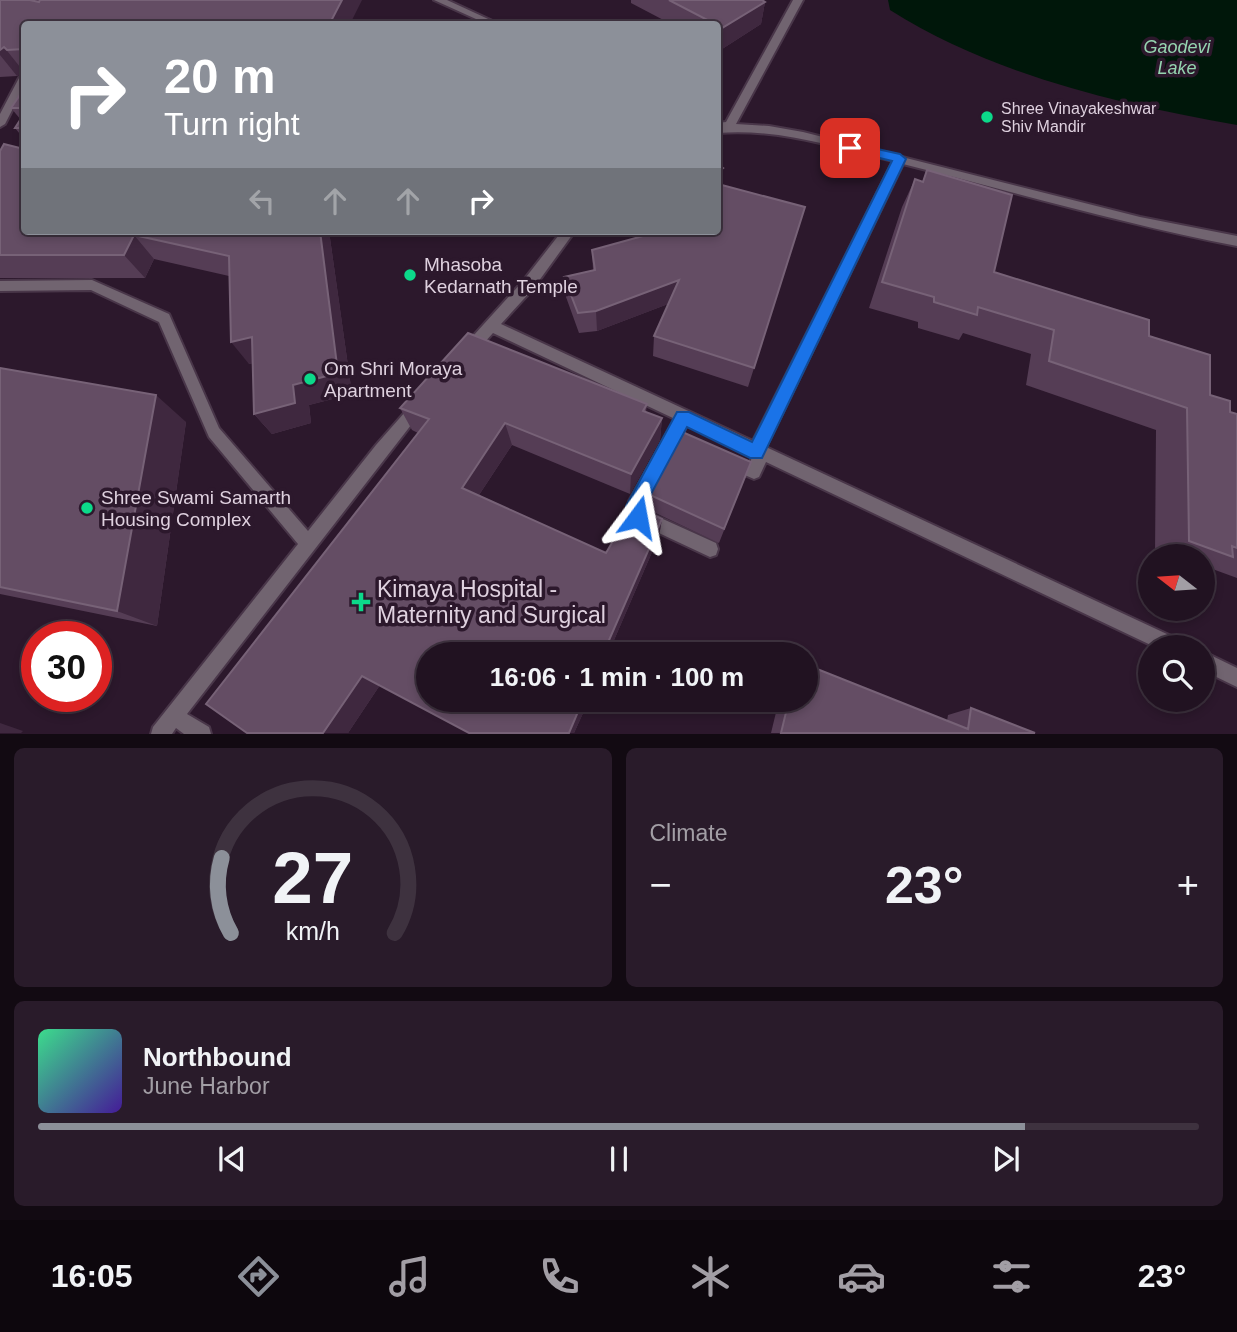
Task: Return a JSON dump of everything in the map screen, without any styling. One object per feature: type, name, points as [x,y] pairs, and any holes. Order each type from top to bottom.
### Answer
[{"type":"street","points":[[439,0],[487,21]]},
{"type":"street","points":[[798,0],[721,126],[775,131],[900,159],[1182,232],[1237,241]]},
{"type":"street","points":[[0,124],[21,84]]},
{"type":"street","points":[[718,457],[754,472],[759,453],[900,159]]},
{"type":"street","points":[[454,367],[528,285],[566,235]]},
{"type":"street","points":[[0,286],[92,285],[164,318],[214,432],[308,543]]},
{"type":"street","points":[[491,326],[1150,635]]},
{"type":"street","points":[[160,733],[381,450],[426,398]]},
{"type":"street","points":[[683,418],[678,440],[635,506],[635,514],[710,549]]},
{"type":"street","points":[[1215,667],[1237,678]]},
{"type":"street","points":[[174,716],[202,733]]},
{"type":"water","name":"Gaodevi Lake","points":[[888,0],[1237,0],[1237,125],[1102,97],[1014,69],[930,33],[890,10]]},
{"type":"building","points":[[0,0],[342,0],[331,21],[21,21],[21,49],[7,50],[4,47],[0,50]]},
{"type":"building","points":[[669,0],[765,2],[722,28],[721,21],[709,21]]},
{"type":"building","points":[[21,93],[21,108],[11,108]]},
{"type":"building","points":[[4,144],[21,148],[21,235],[134,235],[124,255],[0,255],[0,151]]},
{"type":"building","points":[[927,170],[1012,195],[994,272],[1149,320],[1149,336],[1210,355],[1210,395],[1230,401],[1230,412],[1237,414],[1237,548],[1232,546],[1233,557],[1215,550],[1215,544],[1189,541],[1187,408],[1049,361],[1054,330],[978,307],[977,315],[934,302],[934,297],[882,282],[915,179],[923,182]]},
{"type":"building","points":[[721,185],[805,207],[754,368],[654,336],[679,280],[596,311],[578,313],[564,277],[595,270],[592,250],[646,235],[721,235]]},
{"type":"building","points":[[134,235],[321,235],[338,373],[293,385],[295,403],[254,414],[252,337],[231,342],[229,256]]},
{"type":"building","points":[[468,333],[647,404],[643,411],[662,418],[631,474],[505,423],[462,488],[606,553],[634,505],[662,519],[608,642],[416,642],[416,705],[362,676],[323,733],[247,733],[206,704],[429,419],[400,408]]},
{"type":"building","name":"Shree Swami Samarth Housing Complex","points":[[0,368],[156,395],[117,611],[0,587]]},
{"type":"building","points":[[680,431],[751,462],[724,529],[648,494]]},
{"type":"building","points":[[818,669],[968,729],[971,708],[1035,733],[781,733],[786,712],[818,712]]},
{"type":"building","points":[[430,712],[578,712],[569,733],[469,733]]},
{"type":"place","name":"Shree Vinayakeshwar Shiv Mandir","points":[[987,117]]},
{"type":"place","name":"Mhasoba Kedarnath Temple","points":[[410,275]]},
{"type":"place","name":"Om Shri Moraya Apartment","points":[[310,379]]},
{"type":"place","name":"Shree Swami Samarth Housing Complex","points":[[87,508]]},
{"type":"place","name":"Kimaya Hospital - Maternity and Surgical","points":[[361,602]]},
{"type":"route","points":[[638,517],[635,514],[635,506],[683,418],[756,452],[900,159],[850,148]]}]
